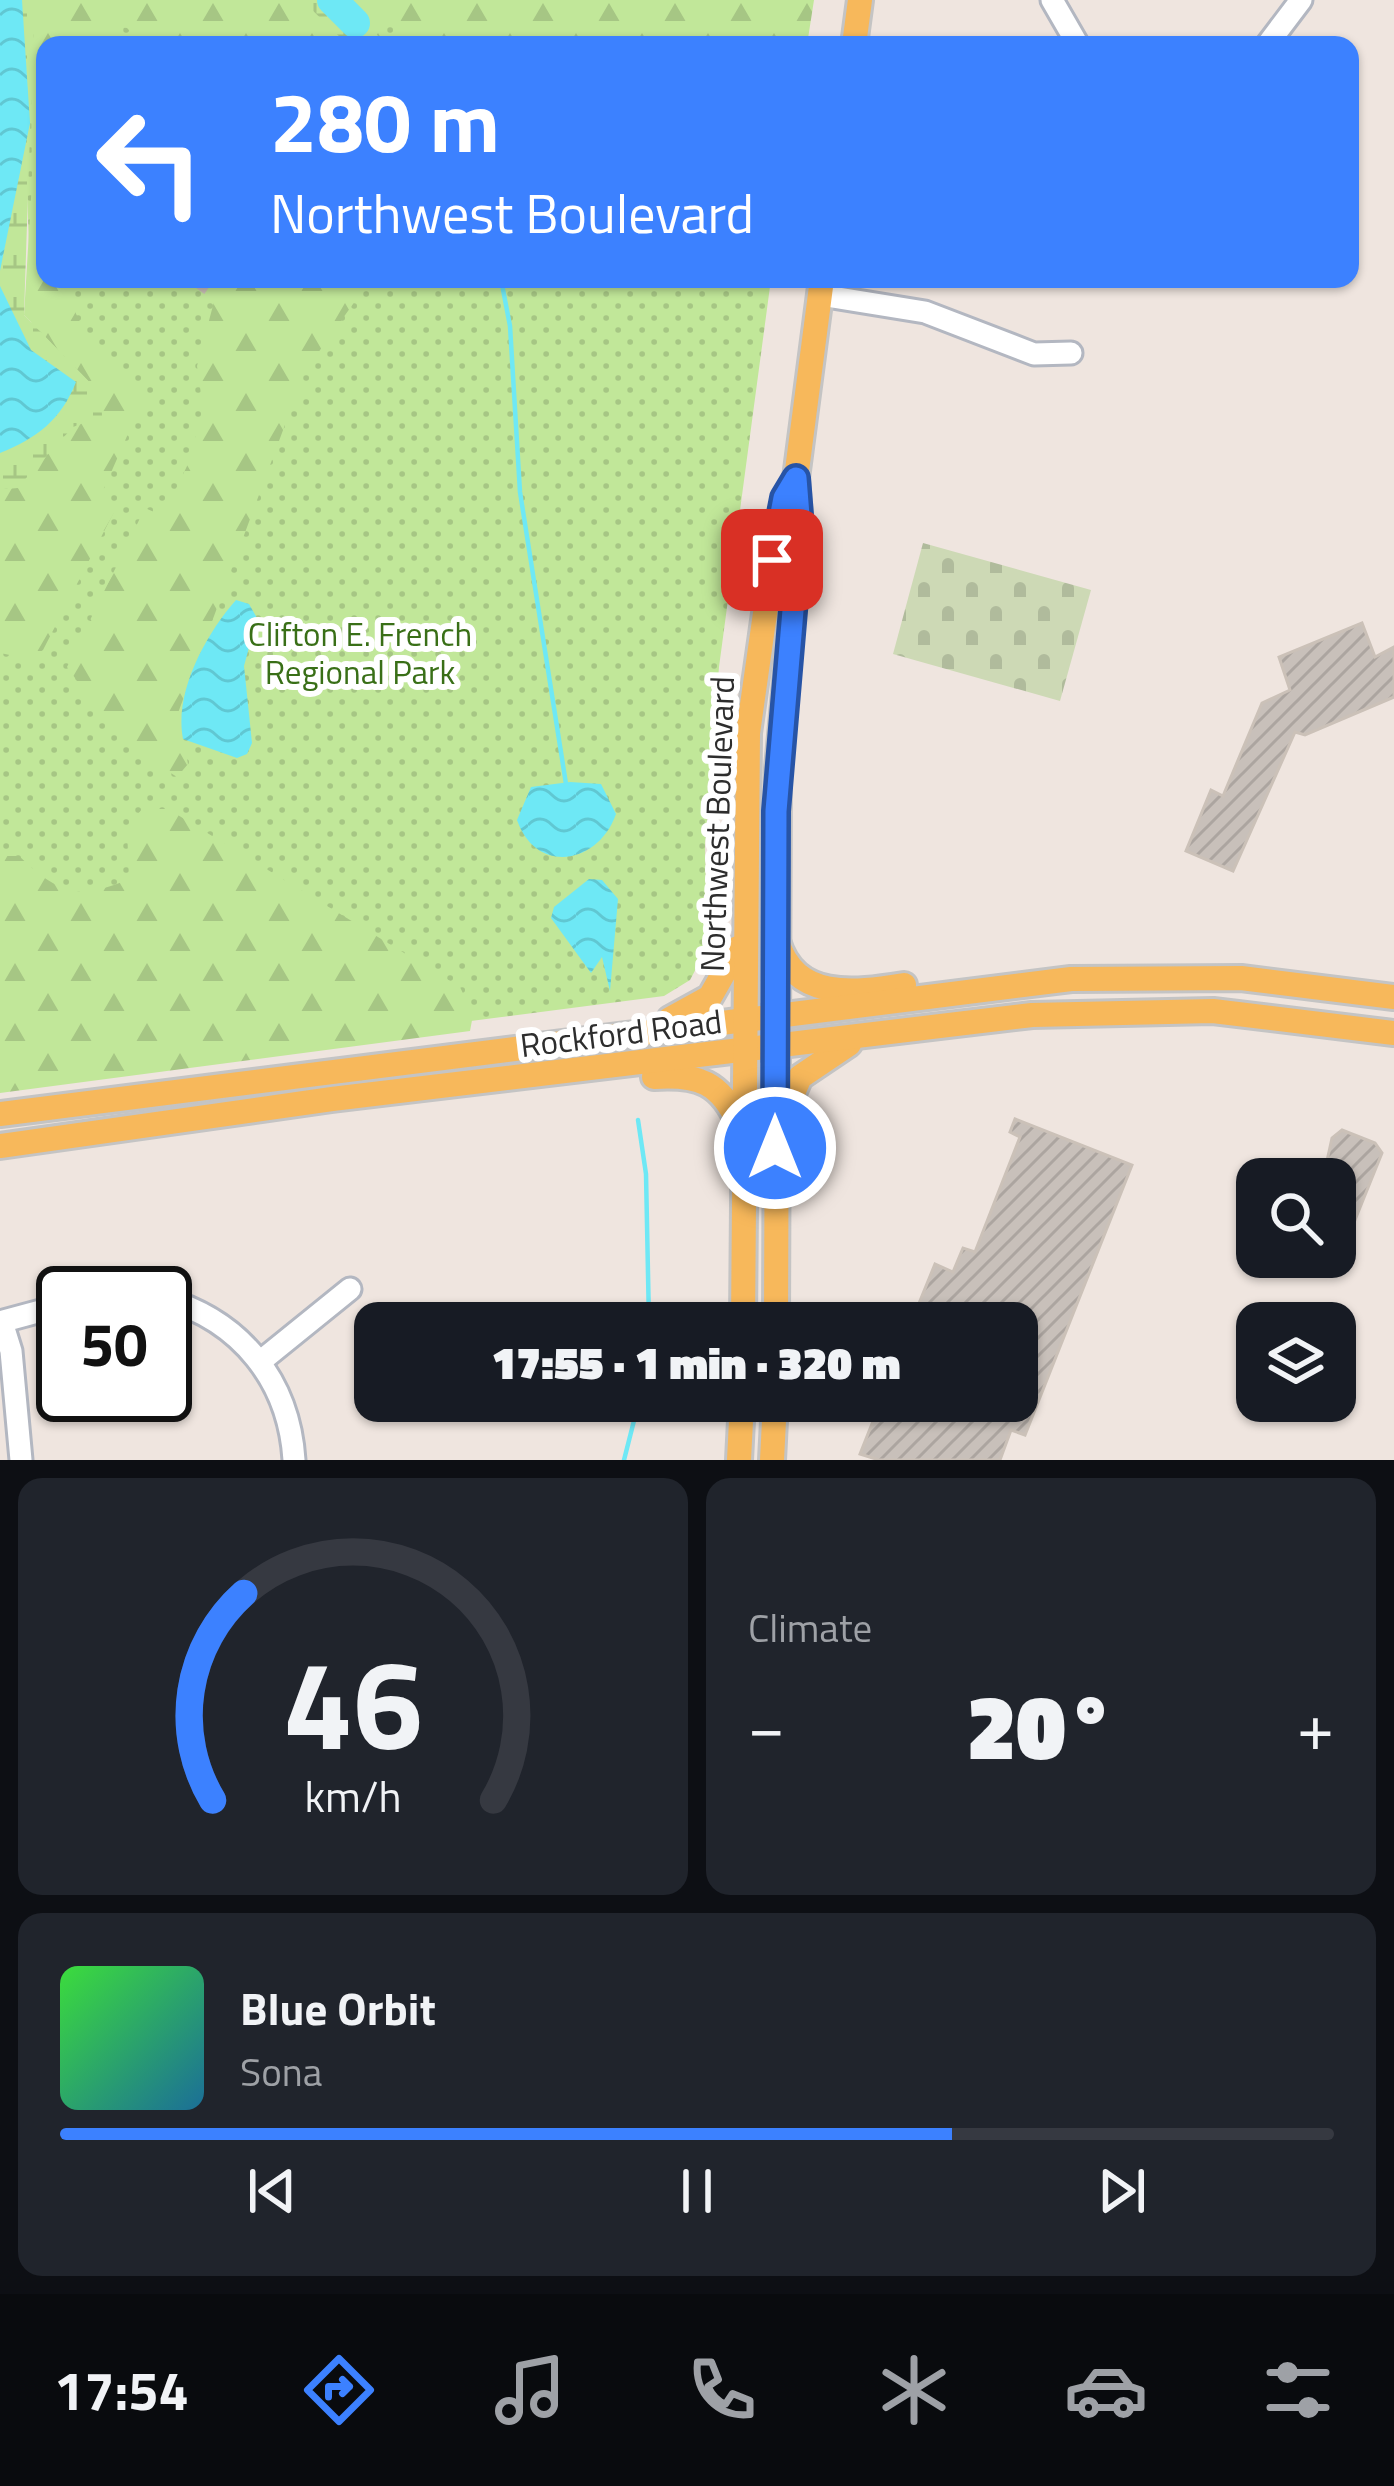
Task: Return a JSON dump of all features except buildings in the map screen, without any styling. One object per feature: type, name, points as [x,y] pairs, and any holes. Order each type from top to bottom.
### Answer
[{"type":"main road","points":[[855,36],[860,0]]},
{"type":"main road","name":"Northwest Boulevard","points":[[743,1302],[743,934],[753,688],[778,522],[796,478],[821,288]]},
{"type":"main road","name":"Northwest Boulevard","points":[[776,1302],[778,768],[802,502],[796,478]]},
{"type":"main road","points":[[775,930],[791,968],[823,990],[951,981],[976,991]]},
{"type":"main road","points":[[643,1031],[710,997],[729,971],[743,934]]},
{"type":"main road","name":"Rockford Road","points":[[0,1114],[976,991],[1160,976],[1280,981],[1394,997]]},
{"type":"main road","name":"Rockford Road","points":[[0,1146],[880,1034],[1125,1010],[1232,1012],[1348,1024],[1394,1034]]},
{"type":"main road","points":[[1348,1024],[1373,1042],[1394,1048]]},
{"type":"main road","points":[[775,1148],[786,1102],[800,1077],[837,1049],[880,1034]]},
{"type":"main road","points":[[564,1073],[588,1084],[685,1075],[700,1078],[728,1100],[743,1136]]},
{"type":"main road","points":[[739,1460],[741,1422]]},
{"type":"main road","points":[[772,1460],[774,1422]]},
{"type":"street","points":[[1052,0],[1073,36]]},
{"type":"street","points":[[1274,36],[1301,0]]},
{"type":"street","points":[[825,288],[925,312],[1034,354],[1071,353]]},
{"type":"street","points":[[260,1361],[350,1289]]},
{"type":"street","points":[[192,1310],[218,1321],[260,1361],[283,1400],[294,1460]]},
{"type":"street","points":[[21,1460],[11,1352],[1,1322],[36,1312]]},
{"type":"green space","points":[[0,0],[30,0],[34,12],[24,315],[101,394],[102,416],[73,427],[17,488],[0,489]]},
{"type":"green space","name":"Clifton E. French Regional Park","points":[[21,0],[809,0],[804,36],[36,36],[36,288],[770,288],[719,667],[705,846],[707,948],[690,980],[664,996],[0,1082],[0,465],[32,340]]},
{"type":"green space","points":[[30,0],[302,0],[339,36],[135,36],[127,28],[113,26],[110,36],[36,36],[36,288],[68,288],[92,341],[144,386],[142,402],[102,493],[114,512],[43,650],[30,659],[0,653],[0,489],[18,488],[101,394],[24,315],[32,182]]},
{"type":"green space","points":[[302,0],[346,0],[378,36],[339,36]]},
{"type":"green space","points":[[344,0],[814,0],[808,36],[412,36],[393,20],[383,23],[388,36],[371,36]]},
{"type":"green space","points":[[218,288],[359,288],[305,371],[178,713],[188,764],[177,777],[121,741],[67,667],[145,508],[163,516],[188,464],[203,408],[197,366]]},
{"type":"green space","points":[[923,543],[1091,590],[1060,701],[893,654]]},
{"type":"green space","points":[[142,809],[168,809],[460,987],[473,1015],[470,1031],[0,1093],[0,856],[19,856],[46,879],[70,890],[111,886],[129,879],[127,828]]},
{"type":"water","points":[[0,0],[22,0],[30,123],[0,271]]},
{"type":"water","points":[[0,286],[31,350],[76,382],[46,426],[0,453]]},
{"type":"water","points":[[236,600],[249,604],[257,618],[244,666],[252,743],[247,754],[237,758],[183,739],[181,721],[194,665]]},
{"type":"water","points":[[601,784],[616,814],[596,844],[582,853],[552,856],[526,838],[517,820],[531,787]]},
{"type":"water","points":[[589,879],[602,880],[618,899],[610,991],[602,957],[591,973],[551,918],[554,907]]},
{"type":"waterway","points":[[332,0],[355,23]]},
{"type":"waterway","points":[[355,23],[358,36]]},
{"type":"waterway","points":[[503,288],[510,326],[520,492],[566,784]]},
{"type":"waterway","points":[[638,1120],[646,1174],[649,1302]]},
{"type":"waterway","points":[[624,1460],[634,1422]]},
{"type":"route","points":[[772,560],[784,498],[796,478],[802,502],[776,811],[775,1148]]}]
